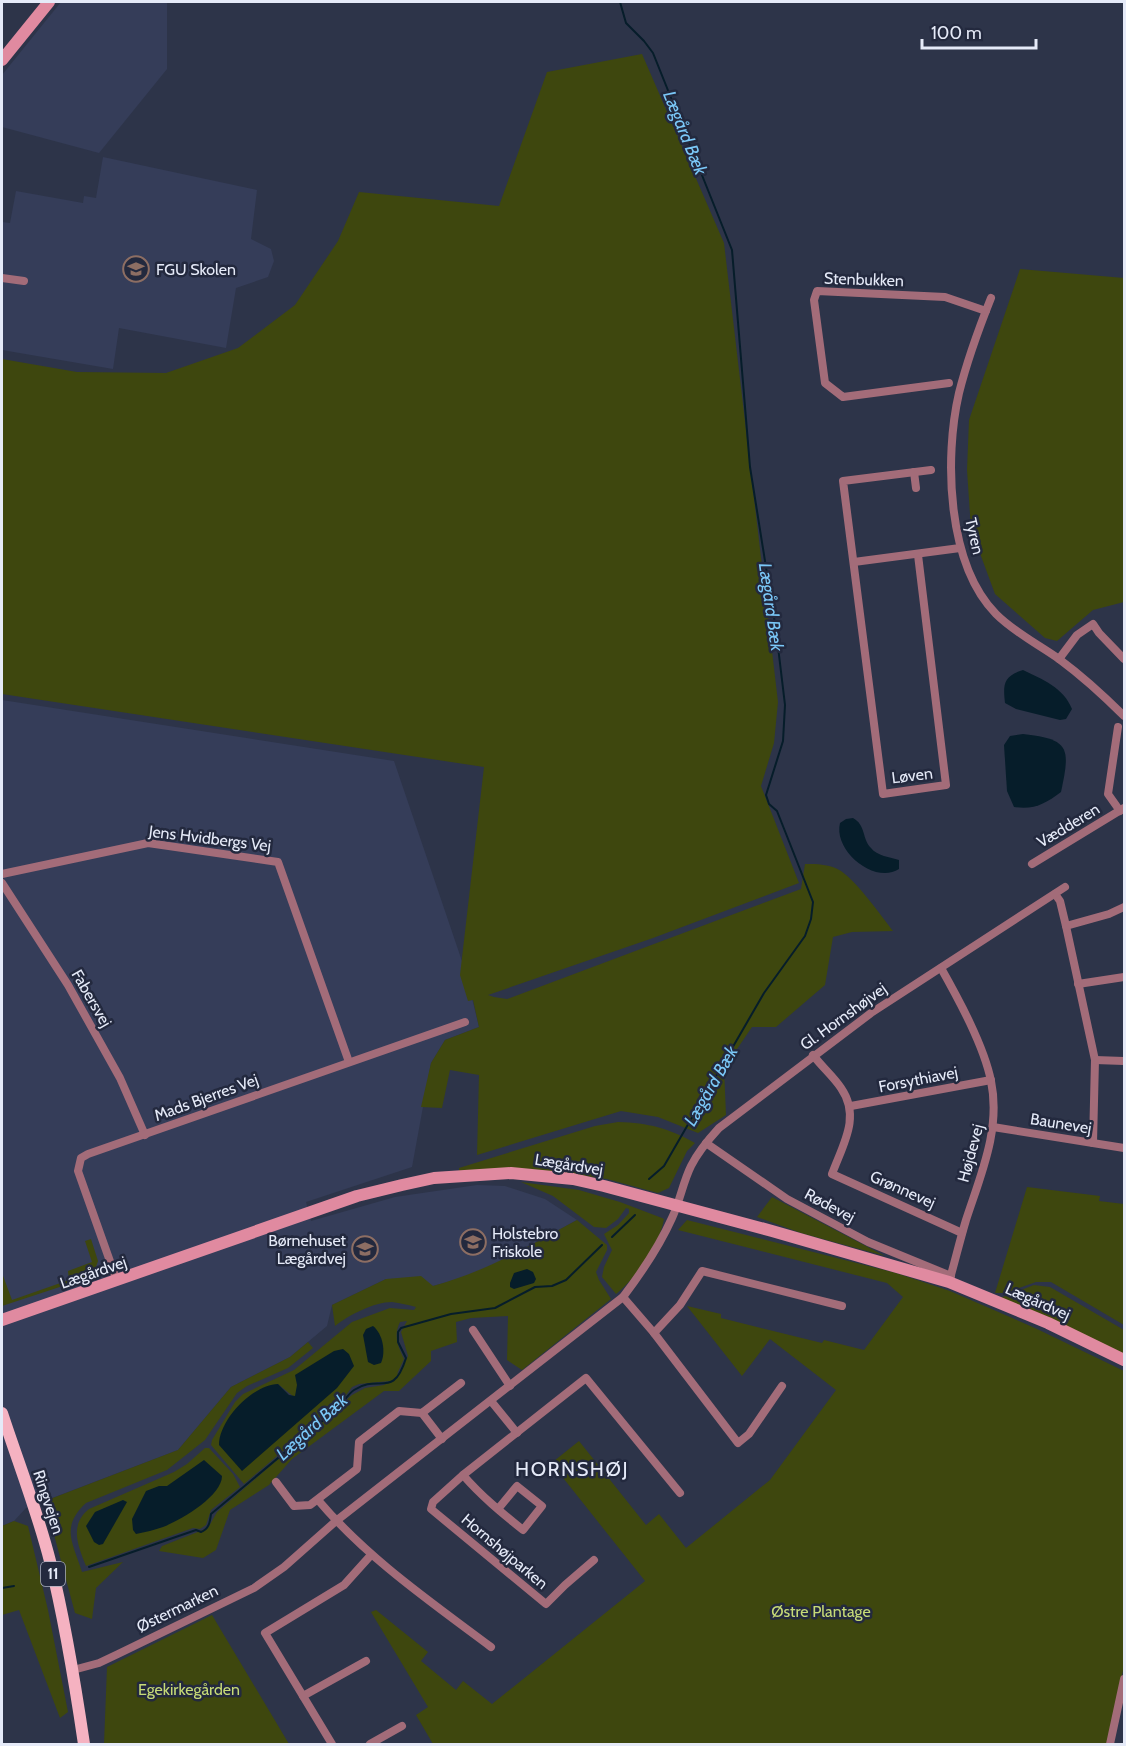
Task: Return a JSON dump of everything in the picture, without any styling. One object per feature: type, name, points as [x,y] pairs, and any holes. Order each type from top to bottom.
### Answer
[{"type":"main road","name":"Ringvejen","points":[[2,1413],[47,1549],[73,1670],[84,1744]]},
{"type":"street","points":[[2,60],[49,2]]},
{"type":"street","points":[[2,278],[24,281]]},
{"type":"street","name":"Stenbukken","points":[[949,382],[843,397],[825,382],[814,300],[817,291],[945,297],[986,311]]},
{"type":"street","name":"Tyren","points":[[991,298],[959,393],[953,433],[952,482],[960,548],[969,572],[994,612],[1011,628],[1059,659],[1125,716]]},
{"type":"street","name":"Løven","points":[[918,555],[946,785],[883,794],[843,482],[931,470]]},
{"type":"street","points":[[914,472],[916,488]]},
{"type":"street","points":[[854,562],[960,548]]},
{"type":"street","points":[[1059,659],[1077,635],[1093,624],[1125,659]]},
{"type":"street","name":"Vædderen","points":[[1032,864],[1122,810],[1108,794],[1118,727]]},
{"type":"street","name":"Jens Hvidbergs Vej","points":[[2,874],[148,843],[278,862],[349,1062]]},
{"type":"street","name":"Fabersvej","points":[[2,883],[72,993],[120,1078],[145,1135]]},
{"type":"street","name":"Gl. Hornshøjvej","points":[[676,1206],[690,1168],[705,1143],[734,1116],[871,1013],[1065,887]]},
{"type":"street","points":[[1055,894],[1060,901],[1095,1060],[1093,1143]]},
{"type":"street","points":[[1066,926],[1125,907]]},
{"type":"street","name":"Højdevej","points":[[941,968],[982,1052],[991,1080],[994,1103],[990,1146],[950,1279]]},
{"type":"street","points":[[1078,984],[1125,977]]},
{"type":"street","name":"Mads Bjerres Vej","points":[[117,1281],[78,1171],[81,1158],[465,1022]]},
{"type":"street","points":[[813,1055],[841,1088],[851,1106]]},
{"type":"street","points":[[1095,1060],[1125,1061]]},
{"type":"street","name":"Forsythiavej","points":[[851,1106],[991,1080]]},
{"type":"street","name":"Grønnevej","points":[[851,1106],[850,1125],[832,1174],[962,1233]]},
{"type":"street","name":"Baunevej","points":[[993,1128],[1125,1148]]},
{"type":"street","name":"Rødevej","points":[[705,1143],[788,1199],[868,1242],[950,1279]]},
{"type":"street","name":"Lægårdvej","points":[[2,1320],[357,1196],[434,1178],[510,1173],[573,1179],[950,1279],[1125,1360]]},
{"type":"street","points":[[336,1521],[623,1297],[645,1269],[659,1245],[676,1206]]},
{"type":"street","points":[[654,1333],[680,1305],[702,1271],[842,1306]]},
{"type":"street","points":[[623,1297],[654,1333],[738,1443],[749,1434],[782,1386]]},
{"type":"street","points":[[473,1330],[510,1386]]},
{"type":"street","name":"Hornshøjparken","points":[[594,1560],[546,1604],[431,1509],[433,1503],[463,1475],[586,1378],[680,1493]]},
{"type":"street","points":[[276,1482],[294,1506],[310,1505],[357,1469],[359,1442],[399,1411],[422,1413],[460,1383]]},
{"type":"street","points":[[491,1401],[517,1432]]},
{"type":"street","points":[[422,1413],[442,1439]]},
{"type":"street","name":"Hornshøjparken","points":[[463,1475],[478,1493],[524,1530],[542,1506],[517,1486],[498,1509]]},
{"type":"street","points":[[318,1500],[371,1555],[491,1647]]},
{"type":"street","name":"Østermarken","points":[[73,1670],[99,1663],[254,1588],[336,1521]]},
{"type":"street","points":[[332,1744],[265,1634],[344,1585],[371,1555]]},
{"type":"street","points":[[303,1696],[366,1661]]},
{"type":"street","points":[[1110,1744],[1125,1679]]},
{"type":"street","points":[[370,1744],[402,1726]]},
{"type":"shaded area","points":[[61,2],[167,2],[167,69],[99,153],[2,127],[2,75]]},
{"type":"shaded area","name":"FGU Skolen","points":[[103,157],[257,190],[251,239],[271,249],[274,261],[268,277],[236,288],[226,348],[119,328],[113,369],[2,350],[2,222],[10,223],[16,191],[83,203],[84,196],[96,198]]},
{"type":"shaded area","points":[[1023,670],[1052,685],[1064,695],[1072,709],[1066,719],[1060,720],[1016,709],[1005,703],[1004,691],[1008,678]]},
{"type":"shaded area","points":[[2,700],[394,761],[465,970],[479,1027],[445,1040],[431,1063],[412,1167],[306,1202],[311,1221],[395,1197],[477,1185],[505,1186],[545,1199],[577,1220],[496,1264],[465,1277],[433,1286],[386,1279],[332,1305],[327,1326],[290,1357],[231,1387],[178,1450],[26,1508],[14,1521],[2,1526]]},
{"type":"shaded area","points":[[1023,734],[1039,736],[1058,743],[1066,756],[1061,792],[1044,803],[1028,808],[1014,807],[1007,791],[1004,745],[1010,736]]},
{"type":"shaded area","points":[[853,818],[860,824],[871,848],[880,855],[899,860],[899,869],[889,873],[868,869],[849,854],[840,834],[840,823]]},
{"type":"shaded area","points":[[527,1269],[533,1272],[536,1279],[534,1283],[514,1289],[510,1287],[514,1273]]},
{"type":"shaded area","points":[[373,1326],[381,1338],[383,1349],[381,1363],[374,1365],[368,1362],[363,1335],[366,1329]]},
{"type":"shaded area","points":[[343,1349],[349,1354],[354,1366],[337,1388],[242,1471],[219,1445],[220,1435],[231,1415],[248,1397],[268,1386],[278,1384],[289,1395],[295,1396],[297,1385],[295,1375],[334,1351]]},
{"type":"shaded area","points":[[204,1460],[222,1476],[220,1484],[208,1499],[171,1524],[136,1534],[133,1530],[132,1519],[146,1491],[159,1486],[167,1486]]},
{"type":"shaded area","points":[[123,1500],[127,1502],[103,1544],[99,1545],[94,1542],[86,1526],[95,1512]]},
{"type":"green space","points":[[642,54],[724,243],[778,702],[774,743],[761,786],[799,883],[653,938],[488,995],[507,999],[801,889],[805,864],[828,866],[848,876],[893,931],[852,932],[833,937],[825,985],[776,1027],[752,1027],[724,1068],[726,1115],[698,1133],[658,1117],[621,1111],[477,1155],[479,1075],[450,1070],[442,1108],[421,1107],[431,1063],[445,1040],[479,1027],[473,1000],[468,1001],[460,975],[484,767],[2,694],[2,359],[77,372],[166,373],[238,348],[295,305],[338,241],[359,192],[499,206],[547,72]]},
{"type":"green space","points":[[1020,269],[1124,278],[1124,602],[1093,610],[1057,641],[1045,638],[995,594],[971,529],[967,470],[969,420]]},
{"type":"green space","points":[[618,1122],[658,1127],[695,1143],[687,1151],[669,1188],[658,1193],[607,1179],[564,1173],[459,1171],[459,1168],[595,1126]]},
{"type":"green space","points":[[521,1182],[579,1190],[620,1202],[664,1219],[662,1229],[646,1260],[616,1294],[602,1277],[612,1250],[604,1234],[618,1225],[629,1213],[629,1209],[626,1208],[618,1219],[606,1228],[594,1227],[553,1196]]},
{"type":"green space","points":[[1027,1187],[1100,1196],[1099,1201],[1124,1204],[1124,1325],[1051,1282],[1036,1282],[1005,1293],[995,1293]]},
{"type":"green space","points":[[772,1197],[885,1256],[801,1233],[757,1217]]},
{"type":"green space","points":[[577,1220],[607,1245],[607,1250],[596,1272],[611,1299],[522,1370],[507,1360],[508,1316],[471,1318],[456,1322],[457,1342],[431,1351],[431,1361],[399,1391],[384,1391],[292,1459],[269,1485],[230,1510],[216,1550],[203,1558],[159,1551],[162,1546],[208,1528],[217,1512],[352,1395],[365,1388],[384,1385],[390,1381],[359,1384],[352,1387],[337,1407],[320,1417],[244,1484],[211,1445],[235,1402],[243,1394],[294,1370],[352,1322],[390,1308],[414,1310],[416,1307],[392,1302],[377,1304],[354,1314],[335,1326],[332,1305],[386,1279],[421,1276],[433,1286],[453,1280],[507,1257]],"holes":[[[407,1321],[401,1332],[408,1356],[401,1371],[397,1374],[404,1359],[398,1345],[397,1332],[400,1322]],[[278,1384],[294,1397],[297,1395],[297,1385],[337,1388],[219,1438]]]},
{"type":"green space","name":"Østre Plantage","points":[[687,1220],[896,1273],[950,1291],[1035,1328],[1124,1371],[1124,1666],[1107,1744],[433,1744],[416,1715],[428,1707],[371,1612],[376,1610],[428,1652],[421,1661],[456,1690],[463,1681],[492,1704],[645,1581],[560,1474],[549,1465],[579,1441],[646,1525],[659,1514],[686,1548],[770,1480],[836,1390],[770,1339],[742,1376],[687,1306],[721,1314],[721,1318],[822,1343],[824,1340],[864,1350],[903,1297],[887,1283],[678,1230]]},
{"type":"green space","points":[[91,1239],[98,1261],[93,1276],[2,1306],[2,1273],[12,1300],[69,1280],[68,1271],[92,1262],[85,1241]]},
{"type":"green space","points":[[1034,1285],[1050,1287],[1124,1330],[1124,1355],[1000,1298]]},
{"type":"green space","points":[[308,1342],[313,1348],[288,1368],[247,1386],[237,1393],[205,1440],[167,1470],[86,1503],[78,1512],[73,1520],[71,1536],[82,1572],[123,1562],[96,1588],[92,1619],[75,1613],[45,1501],[178,1450],[231,1387],[290,1357]]},
{"type":"green space","points":[[205,1448],[209,1448],[233,1474],[240,1487],[211,1510],[206,1525],[200,1529],[193,1528],[86,1566],[78,1543],[77,1529],[83,1515],[89,1509],[174,1472]]},
{"type":"green space","points":[[14,1521],[28,1526],[48,1610],[68,1712],[60,1718],[19,1610],[2,1615],[2,1526]]},
{"type":"green space","name":"Egekirkegården","points":[[212,1615],[289,1744],[104,1744],[107,1667]]},
{"type":"waterway","name":"Lægård Bæk","points":[[620,2],[626,23],[653,53],[732,250],[750,467],[776,630],[785,705],[783,741],[766,795],[769,804],[777,811],[813,902],[811,919],[805,936],[764,993],[664,1166],[649,1179]]},
{"type":"waterway","name":"Lægård Bæk","points":[[612,1237],[635,1215]]},
{"type":"waterway","name":"Lægård Bæk","points":[[89,1567],[196,1530],[204,1531],[209,1525],[211,1514],[338,1408],[352,1392],[363,1385],[390,1382],[396,1378],[406,1358],[398,1342],[398,1332],[401,1328],[451,1314],[495,1308],[535,1287],[552,1286],[566,1280],[602,1245]]},
{"type":"waterway","name":"Lægård Bæk","points":[[2,1588],[14,1586]]},
{"type":"place","name":"FGU Skolen","points":[[136,269]]},
{"type":"place","name":"Holstebro Friskole","points":[[473,1242]]},
{"type":"place","name":"Børnehuset Lægårdvej","points":[[365,1249]]},
{"type":"district","name":"HORNSHØJ","points":[[572,1469]]}]
